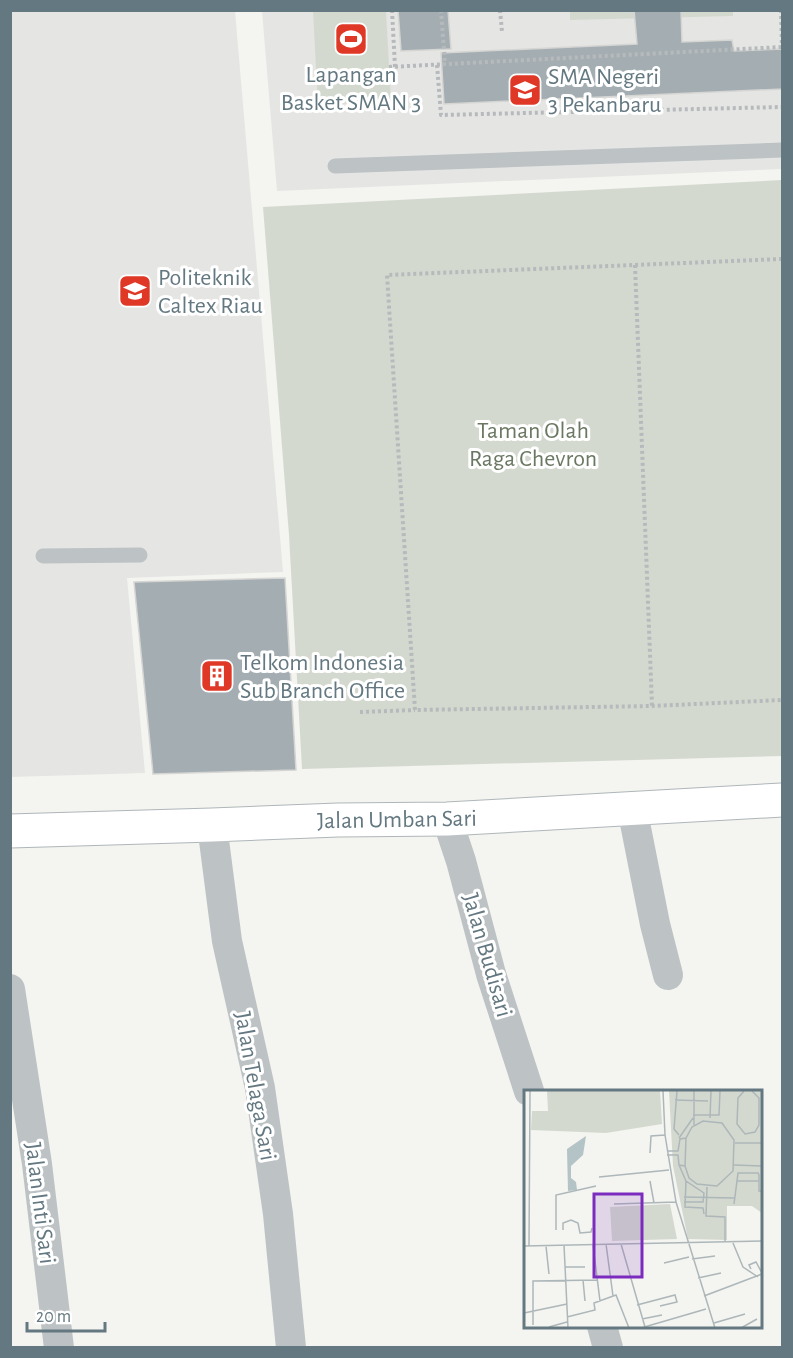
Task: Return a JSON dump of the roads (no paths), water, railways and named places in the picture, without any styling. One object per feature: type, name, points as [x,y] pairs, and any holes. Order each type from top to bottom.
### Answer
[{"type":"main road","name":"Jalan Umban Sari","points":[[10,831],[338,820],[447,819],[783,800]]},
{"type":"street","points":[[632,808],[655,924],[668,975]]},
{"type":"street","name":"Jalan Budisari","points":[[447,819],[461,861],[491,974],[529,1090]]},
{"type":"street","name":"Jalan Telaga Sari","points":[[212,825],[227,941],[260,1088],[278,1214],[291,1347]]},
{"type":"street","name":"Jalan Inti Sari","points":[[10,989],[37,1164],[59,1347]]},
{"type":"street","points":[[603,1328],[608,1347]]},
{"type":"lane","points":[[334,166],[783,150]]},
{"type":"lane","points":[[43,556],[140,555]]},
{"type":"place","name":"Lapangan Basket SMAN 3","points":[[351,39]]},
{"type":"place","name":"SMA Negeri 3 Pekanbaru","points":[[525,90]]},
{"type":"place","name":"Politeknik Caltex Riau","points":[[135,291]]},
{"type":"place","name":"Telkom Indonesia Sub Branch Office","points":[[217,676]]},
{"type":"park label","name":"Taman Olah Raga Chevron","points":[[533,444]]}]
